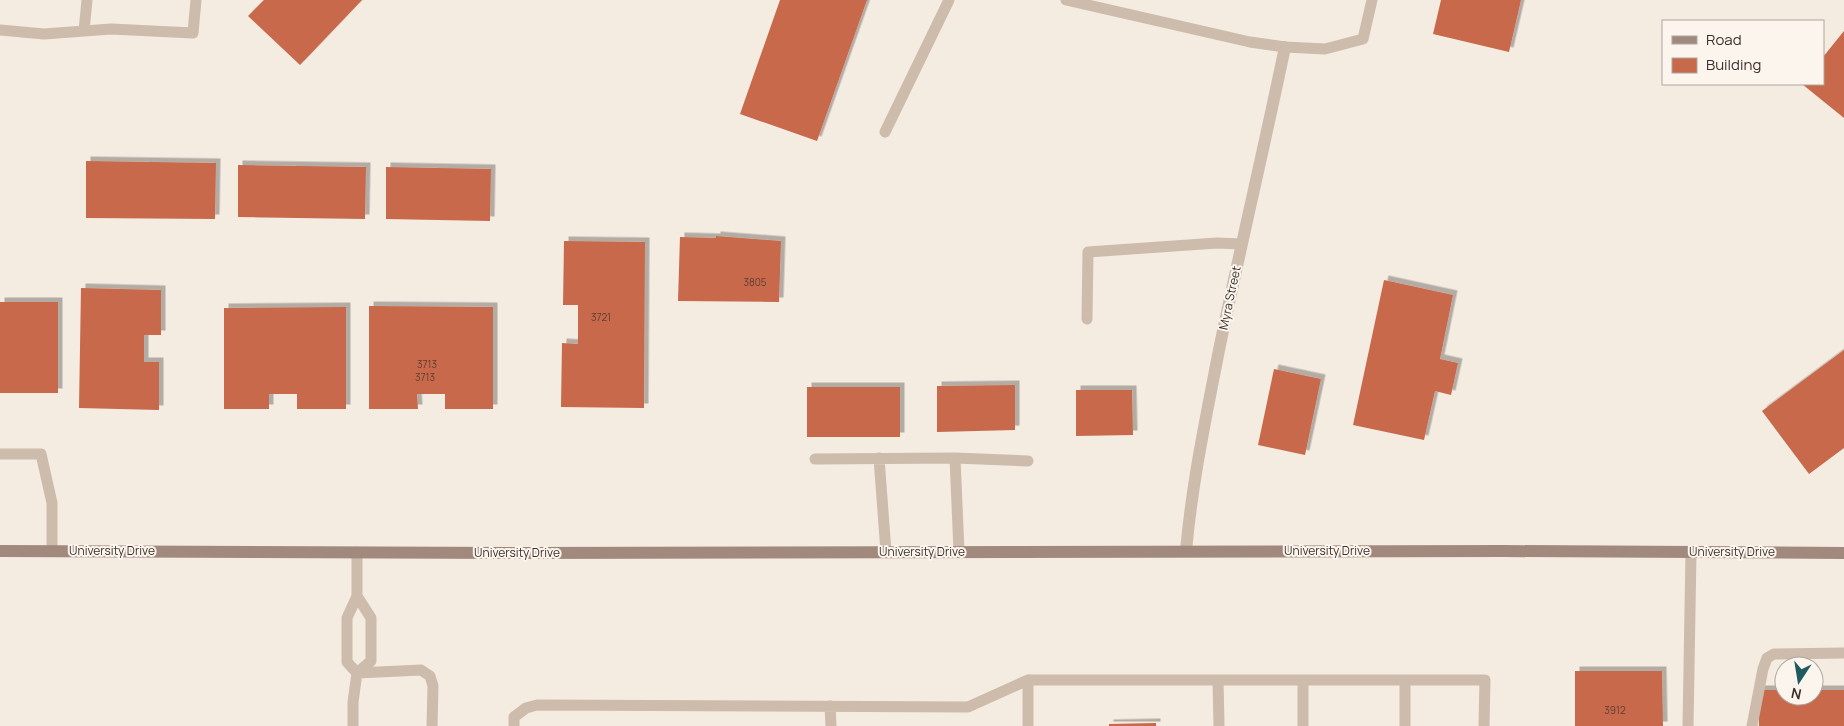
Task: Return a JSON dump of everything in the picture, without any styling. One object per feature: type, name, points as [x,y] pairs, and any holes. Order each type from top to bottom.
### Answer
[{"type":"main road","name":"University Drive","points":[[0,551],[1844,553]]},
{"type":"street","name":"Myra Street","points":[[1186,551],[1190,502],[1241,244],[1285,47]]},
{"type":"lane","points":[[84,31],[87,0]]},
{"type":"lane","points":[[0,30],[44,34],[111,29],[193,33],[196,0]]},
{"type":"lane","points":[[885,132],[949,0]]},
{"type":"lane","points":[[1066,0],[1250,42],[1285,47],[1325,49],[1363,39],[1372,0]]},
{"type":"lane","points":[[1087,318],[1088,252],[1241,244]]},
{"type":"lane","points":[[0,454],[41,454],[52,503],[52,551]]},
{"type":"lane","points":[[879,458],[886,552]]},
{"type":"lane","points":[[955,458],[959,552]]},
{"type":"lane","points":[[815,459],[955,458],[1028,461]]},
{"type":"lane","points":[[353,726],[356,673],[346,662],[347,618],[357,596],[357,552]]},
{"type":"lane","points":[[1688,726],[1691,552]]},
{"type":"lane","points":[[356,673],[371,661],[371,618],[357,596]]},
{"type":"lane","points":[[1752,726],[1762,668],[1767,658],[1774,654],[1844,653]]},
{"type":"lane","points":[[356,673],[421,670],[430,676],[433,686],[432,726]]},
{"type":"lane","points":[[1028,680],[1028,726]]},
{"type":"lane","points":[[514,726],[514,717],[526,708],[537,705],[968,707],[1028,680],[1485,680],[1484,726]]},
{"type":"lane","points":[[1218,680],[1219,726]]},
{"type":"lane","points":[[1303,680],[1303,726]]},
{"type":"lane","points":[[1405,680],[1405,726]]},
{"type":"lane","points":[[830,706],[831,726]]},
{"type":"building","points":[[264,0],[362,0],[300,65],[248,16]]},
{"type":"building","points":[[780,0],[867,0],[817,141],[740,114]]},
{"type":"building","points":[[1441,0],[1521,0],[1509,52],[1433,34]]},
{"type":"building","points":[[1844,31],[1844,118],[1803,85],[1824,85],[1824,56]]},
{"type":"building","points":[[86,161],[216,163],[215,219],[86,218]]},
{"type":"building","points":[[238,165],[366,167],[365,219],[238,217]]},
{"type":"building","points":[[386,167],[491,169],[490,221],[386,219]]},
{"type":"building","points":[[716,236],[781,241],[779,302],[678,301],[680,237],[716,238]]},
{"type":"building","points":[[564,241],[645,242],[644,408],[561,407],[562,343],[578,344],[578,305],[563,305]]},
{"type":"building","points":[[1384,280],[1453,295],[1440,359],[1458,363],[1451,395],[1435,391],[1424,440],[1353,425]]},
{"type":"building","points":[[81,288],[161,290],[161,335],[144,335],[144,362],[159,362],[159,410],[79,408]]},
{"type":"building","points":[[0,302],[58,302],[58,393],[0,393]]},
{"type":"building","points":[[369,306],[493,307],[493,409],[445,409],[445,394],[417,394],[418,409],[369,409]]},
{"type":"building","points":[[346,307],[346,409],[297,409],[297,394],[269,394],[269,409],[224,409],[224,308]]},
{"type":"building","points":[[1844,350],[1844,448],[1809,474],[1762,411]]},
{"type":"building","points":[[1274,369],[1321,379],[1305,455],[1258,445]]},
{"type":"building","points":[[1015,385],[1015,430],[937,432],[937,386]]},
{"type":"building","points":[[807,387],[900,387],[900,437],[807,437]]},
{"type":"building","points":[[1076,390],[1132,390],[1133,435],[1076,436]]},
{"type":"building","points":[[1575,671],[1662,671],[1663,726],[1575,726]]},
{"type":"building","points":[[1759,690],[1774,690],[1774,706],[1824,706],[1824,690],[1844,690],[1844,726],[1759,726]]},
{"type":"building","points":[[1156,723],[1156,726],[1109,726],[1109,724]]}]
